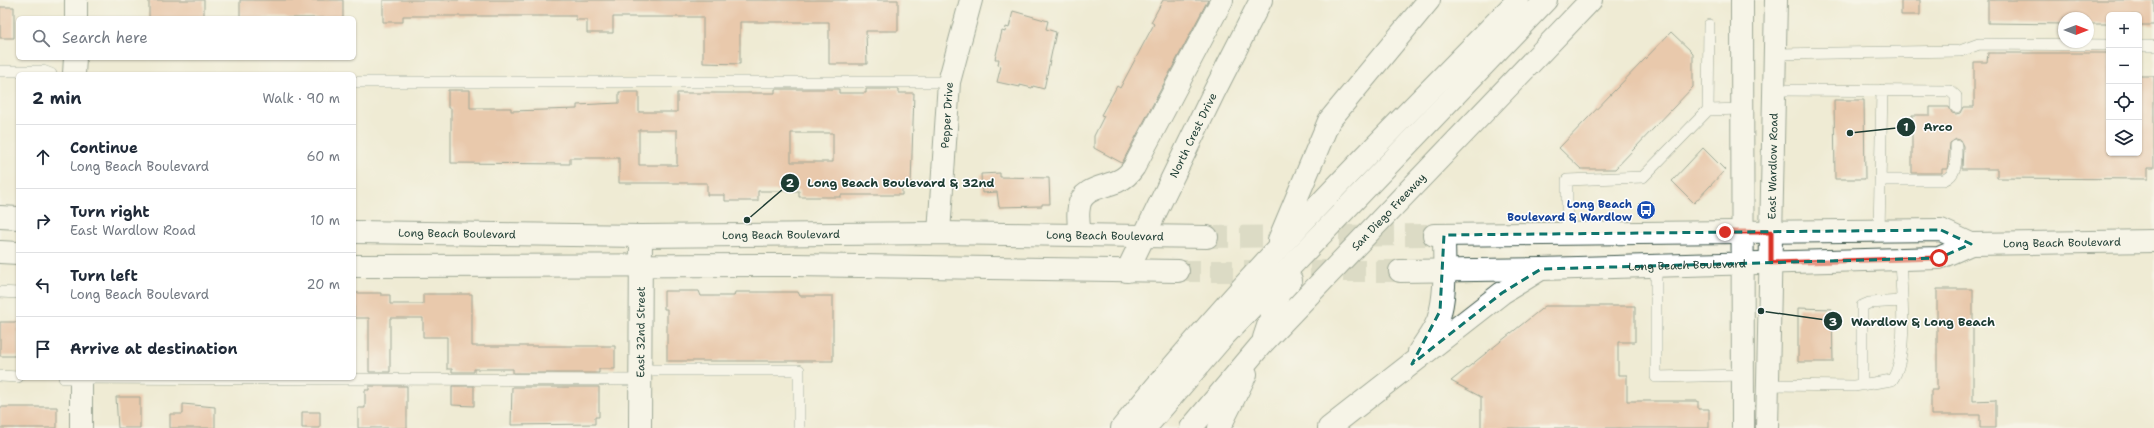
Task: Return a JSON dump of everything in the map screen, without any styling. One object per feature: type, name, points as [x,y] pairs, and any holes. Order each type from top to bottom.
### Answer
[{"type":"main road","points":[[76,0],[76,16]]},
{"type":"main road","name":"Pepper Drive","points":[[939,233],[949,82],[971,0]]},
{"type":"main road","points":[[1080,235],[1079,207],[1082,198],[1089,192],[1119,181],[1127,176],[1134,166],[1222,0]]},
{"type":"main road","name":"North Crest Drive","points":[[1127,271],[1214,92],[1261,0]]},
{"type":"main road","points":[[1273,254],[1329,121],[1429,0]]},
{"type":"main road","points":[[1122,428],[1205,330],[1273,254],[1518,0]]},
{"type":"main road","points":[[1145,428],[1223,337],[1546,0]]},
{"type":"main road","points":[[1219,428],[1261,344],[1279,293],[1563,0]]},
{"type":"main road","name":"San Diego Freeway","points":[[1190,428],[1261,344],[1591,0]]},
{"type":"main road","points":[[1742,0],[1743,428]]},
{"type":"main road","name":"East Wardlow Road","points":[[1767,428],[1776,0]]},
{"type":"main road","points":[[74,60],[74,72]]},
{"type":"main road","points":[[0,217],[16,218]]},
{"type":"main road","name":"Long Beach Boulevard","points":[[1444,271],[1439,235],[1941,230],[1970,244]]},
{"type":"main road","name":"Long Beach Boulevard","points":[[356,232],[641,236],[939,233],[1207,237]]},
{"type":"main road","name":"East 32nd Street","points":[[640,428],[641,236]]},
{"type":"main road","name":"Long Beach Boulevard","points":[[1400,271],[1541,269],[1939,258],[1970,244],[2154,241]]},
{"type":"main road","points":[[0,252],[16,253]]},
{"type":"main road","points":[[356,266],[810,265],[1178,271]]},
{"type":"main road","points":[[1329,428],[1502,293],[1541,269]]},
{"type":"main road","points":[[1412,364],[1438,320],[1442,302],[1444,271]]},
{"type":"main road","points":[[81,380],[81,428]]},
{"type":"lane","points":[[1567,234],[1567,180],[1643,177],[1708,110],[1709,25]]},
{"type":"lane","points":[[1776,54],[1960,51],[1978,44],[2106,45]]},
{"type":"lane","points":[[2142,46],[2154,46]]},
{"type":"lane","points":[[0,71],[46,72]]},
{"type":"lane","points":[[356,82],[949,82]]},
{"type":"lane","points":[[1775,90],[1950,91],[1956,96],[1956,108]]},
{"type":"lane","points":[[1879,231],[1882,90]]},
{"type":"lane","points":[[1708,110],[1742,109]]},
{"type":"lane","points":[[1880,180],[1944,180],[1951,177],[1956,168],[1956,146]]},
{"type":"lane","points":[[1768,385],[1862,385],[1892,380],[1898,372],[1902,353],[1900,259]]},
{"type":"lane","points":[[1656,266],[1656,377],[1743,375]]},
{"type":"lane","points":[[0,292],[16,293]]},
{"type":"lane","points":[[1862,385],[1862,306],[1869,303],[1901,301]]},
{"type":"lane","points":[[356,377],[640,375],[799,370],[799,428]]},
{"type":"lane","points":[[0,376],[16,377]]},
{"type":"highlighted area","points":[[1941,230],[1971,244],[1939,258],[1541,269],[1502,293],[1412,364],[1440,311],[1444,235]]},
{"type":"building","points":[[149,0],[204,0],[204,16],[149,16]]},
{"type":"building","points":[[240,0],[343,0],[343,16],[240,16]]},
{"type":"building","points":[[383,0],[898,0],[898,31],[866,31],[867,64],[829,64],[829,22],[740,22],[740,64],[703,63],[703,17],[613,17],[613,33],[587,33],[587,20],[576,20],[576,16],[403,16],[403,22],[383,22]]},
{"type":"building","points":[[1163,0],[1208,0],[1122,163],[1094,148],[1094,136],[1104,116],[1101,115],[1117,86],[1120,88],[1154,24],[1151,22]]},
{"type":"building","points":[[1901,0],[1920,0],[1920,15],[1901,15]]},
{"type":"building","points":[[1988,0],[2154,0],[2154,25],[2142,25],[2142,12],[2106,12],[2106,24],[2094,24],[2094,12],[2058,12],[2058,24],[1988,23]]},
{"type":"building","points":[[0,7],[14,7],[14,38],[0,38]]},
{"type":"building","points":[[1013,11],[1048,21],[1046,29],[1056,32],[1044,89],[1033,86],[1032,88],[1020,85],[1020,87],[997,82],[1001,66],[998,65],[999,59],[995,59],[1002,31],[1005,32],[1006,27],[1009,28]]},
{"type":"building","points":[[1671,32],[1693,53],[1693,87],[1615,169],[1581,169],[1559,148]]},
{"type":"building","points":[[1988,53],[2106,53],[2106,156],[2142,156],[2142,76],[2154,76],[2154,168],[2148,168],[2148,179],[1997,178],[1997,169],[1962,169],[1963,146],[1960,140],[1956,139],[1950,143],[1947,169],[1942,169],[1942,173],[1912,173],[1912,115],[1930,115],[1930,107],[1949,107],[1952,113],[1956,114],[1960,113],[1963,107],[1974,107],[1974,62],[1987,62]]},
{"type":"building","points":[[775,89],[839,89],[839,93],[866,93],[866,89],[899,89],[899,93],[914,93],[911,185],[902,185],[902,195],[799,197],[799,191],[758,191],[758,201],[725,201],[725,195],[707,195],[707,183],[619,183],[619,158],[570,158],[570,164],[451,163],[451,108],[448,108],[448,90],[470,90],[470,108],[511,108],[511,111],[577,109],[577,105],[619,103],[619,92],[639,92],[639,112],[677,112],[677,93],[775,93]],"holes":[[[639,130],[677,130],[677,165],[639,165]],[[791,133],[833,133],[833,162],[791,162]]]},
{"type":"building","points":[[1834,100],[1864,100],[1865,179],[1835,179]]},
{"type":"building","points":[[1703,148],[1725,170],[1694,203],[1672,181]]},
{"type":"building","points":[[1000,173],[1000,177],[1049,178],[1050,204],[1042,204],[1042,206],[999,207],[997,192],[982,193],[981,174]]},
{"type":"building","points":[[1937,289],[1973,289],[1973,401],[1996,400],[1996,428],[1980,428],[1980,415],[1931,415],[1931,390],[1937,390]]},
{"type":"building","points":[[664,291],[699,291],[701,296],[734,296],[735,292],[798,292],[800,296],[833,296],[833,361],[667,361],[667,309],[664,309]]},
{"type":"building","points":[[356,293],[381,293],[381,295],[390,295],[390,304],[423,304],[423,294],[472,294],[472,346],[615,346],[615,369],[599,369],[599,373],[513,373],[513,369],[474,369],[474,372],[452,372],[452,369],[447,369],[447,337],[423,337],[423,318],[390,318],[390,372],[369,372],[369,318],[356,318]]},
{"type":"building","points":[[1545,306],[1635,306],[1635,342],[1618,342],[1618,375],[1627,375],[1627,401],[1698,401],[1698,409],[1709,409],[1709,428],[1481,428],[1481,397],[1451,381]]},
{"type":"building","points":[[1798,308],[1832,309],[1833,362],[1798,362]]},
{"type":"building","points":[[0,322],[16,322],[16,356],[0,356]]},
{"type":"building","points":[[369,386],[407,386],[407,428],[358,428],[358,408],[365,408],[365,390],[369,390]]},
{"type":"building","points":[[452,386],[474,386],[474,406],[452,405]]},
{"type":"building","points":[[512,387],[599,387],[599,417],[595,417],[595,424],[511,425]]},
{"type":"building","points":[[116,397],[140,397],[140,428],[118,428]]},
{"type":"building","points":[[183,404],[215,407],[215,428],[170,428],[170,414],[183,414]]},
{"type":"building","points":[[0,407],[57,407],[57,428],[0,428]]},
{"type":"building","points":[[302,412],[320,412],[320,428],[302,428]]},
{"type":"tunnel","points":[[1207,237],[1434,235]]},
{"type":"tunnel","points":[[1178,271],[1400,271]]},
{"type":"place","name":"Arco","points":[[1850,133]]},
{"type":"place","name":"Long Beach Boulevard & Wardlow","points":[[1646,210]]},
{"type":"place","name":"Long Beach Boulevard & 32nd","points":[[747,220]]},
{"type":"place","name":"Wardlow & Long Beach","points":[[1761,311]]},
{"type":"route","points":[[1725,232],[1771,232],[1771,263],[1939,258]]}]
